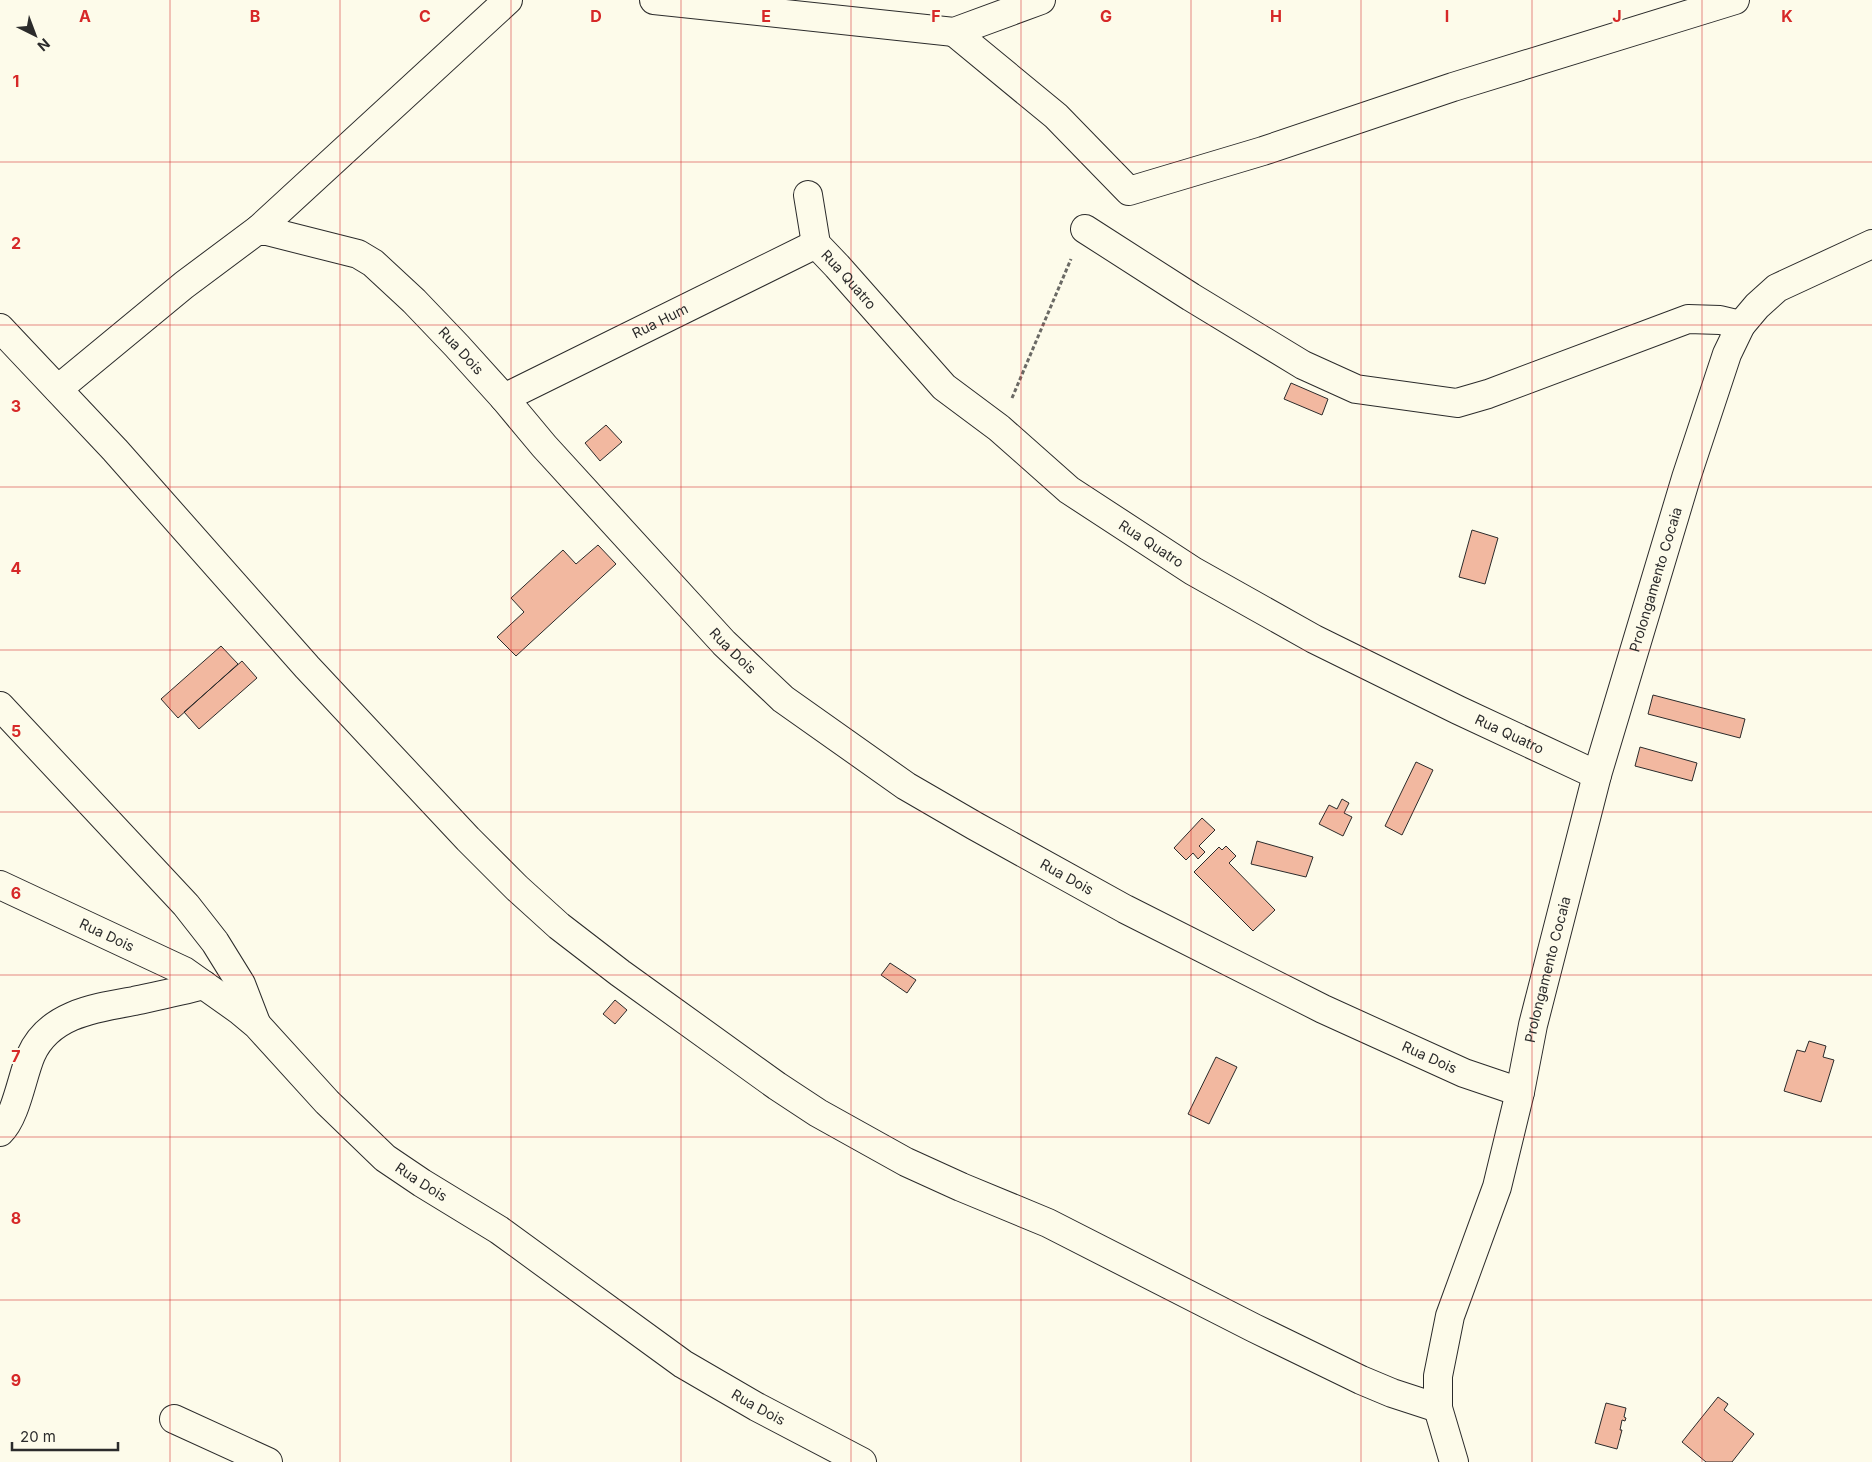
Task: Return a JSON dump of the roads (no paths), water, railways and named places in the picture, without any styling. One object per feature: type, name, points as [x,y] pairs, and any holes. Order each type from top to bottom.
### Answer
[{"type":"street","points":[[58,389],[184,285],[259,230],[508,0]]},
{"type":"street","points":[[654,0],[954,32],[1041,0]]},
{"type":"street","points":[[954,32],[1056,116],[1129,191],[1264,151],[1453,87],[1735,0]]},
{"type":"street","name":"Rua Quatro","points":[[808,195],[816,244],[944,387],[999,428],[1069,490],[1193,571],[1314,639],[1458,710],[1597,775]]},
{"type":"street","points":[[1085,229],[1183,292],[1303,365],[1356,389],[1457,403],[1488,394],[1688,319],[1720,320],[1741,325]]},
{"type":"street","name":"Rua Dois","points":[[259,230],[358,254],[373,263],[414,301],[504,398],[544,446],[691,609],[752,671],[783,699],[906,786],[1125,909],[1315,1004],[1464,1073],[1520,1092]]},
{"type":"street","name":"Rua Hum","points":[[504,398],[816,244]]},
{"type":"street","name":"Prolongamento Cocaia","points":[[1454,1462],[1438,1408],[1438,1376],[1450,1316],[1497,1187],[1534,1026],[1597,775],[1686,478],[1726,354],[1741,325],[1757,306],[1777,288],[1872,244]]},
{"type":"street","points":[[0,328],[115,450],[307,667],[448,818],[517,888],[559,926],[620,973],[785,1092],[818,1113],[906,1162],[1057,1227],[1254,1328],[1361,1380],[1392,1393],[1438,1408]]},
{"type":"street","points":[[0,706],[186,905],[215,942],[241,984],[257,1025]]},
{"type":"street","name":"Rua Dois","points":[[0,884],[184,971],[257,1025],[334,1109],[385,1158],[499,1230],[683,1364],[758,1407],[862,1462]]},
{"type":"street","points":[[0,1132],[10,1118],[31,1055],[45,1032],[53,1026],[76,1014],[99,1006],[133,1001],[204,985]]},
{"type":"street","points":[[174,1419],[268,1462]]}]
